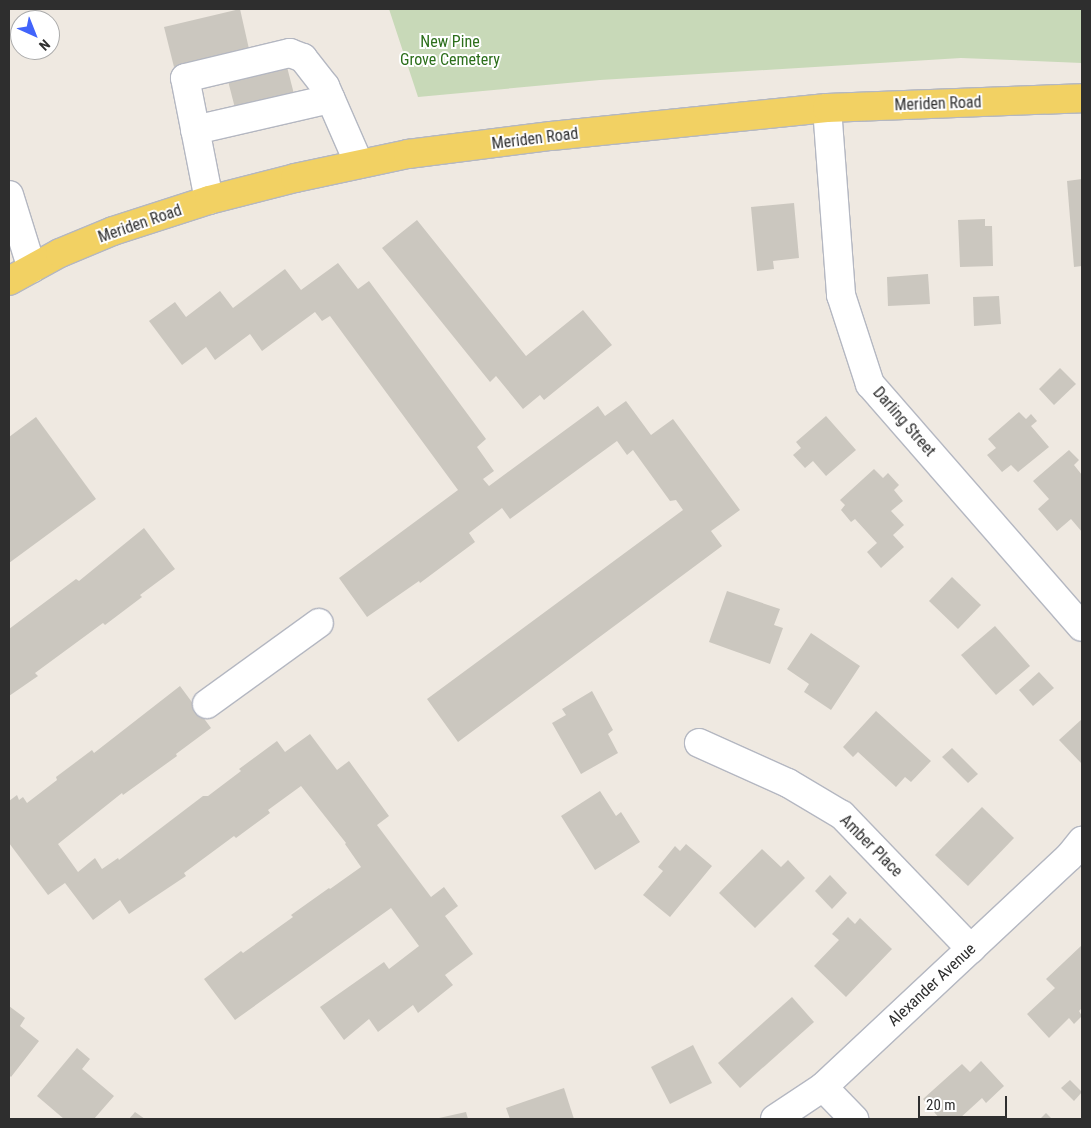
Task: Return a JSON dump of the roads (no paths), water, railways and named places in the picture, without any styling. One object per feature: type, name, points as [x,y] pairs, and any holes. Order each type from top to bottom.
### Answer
[{"type":"main road","name":"Meriden Road","points":[[9,282],[60,253],[113,231],[209,200],[408,154],[542,137],[827,108],[1082,98]]},
{"type":"street","points":[[209,200],[184,78],[290,53],[303,58],[314,70],[330,98],[359,164]]},
{"type":"street","points":[[195,130],[330,98]]},
{"type":"street","name":"Darling Street","points":[[827,108],[841,294],[870,384],[1082,627]]},
{"type":"street","points":[[9,195],[32,269]]},
{"type":"street","points":[[207,704],[319,623]]},
{"type":"street","name":"Amber Place","points":[[699,743],[788,783],[842,815],[971,949]]},
{"type":"street","name":"Alexander Avenue","points":[[775,1119],[823,1086],[971,949],[1078,857]]},
{"type":"street","points":[[823,1086],[854,1119]]},
{"type":"park label","name":"New Pine Grove Cemetery","points":[[450,51]]}]
